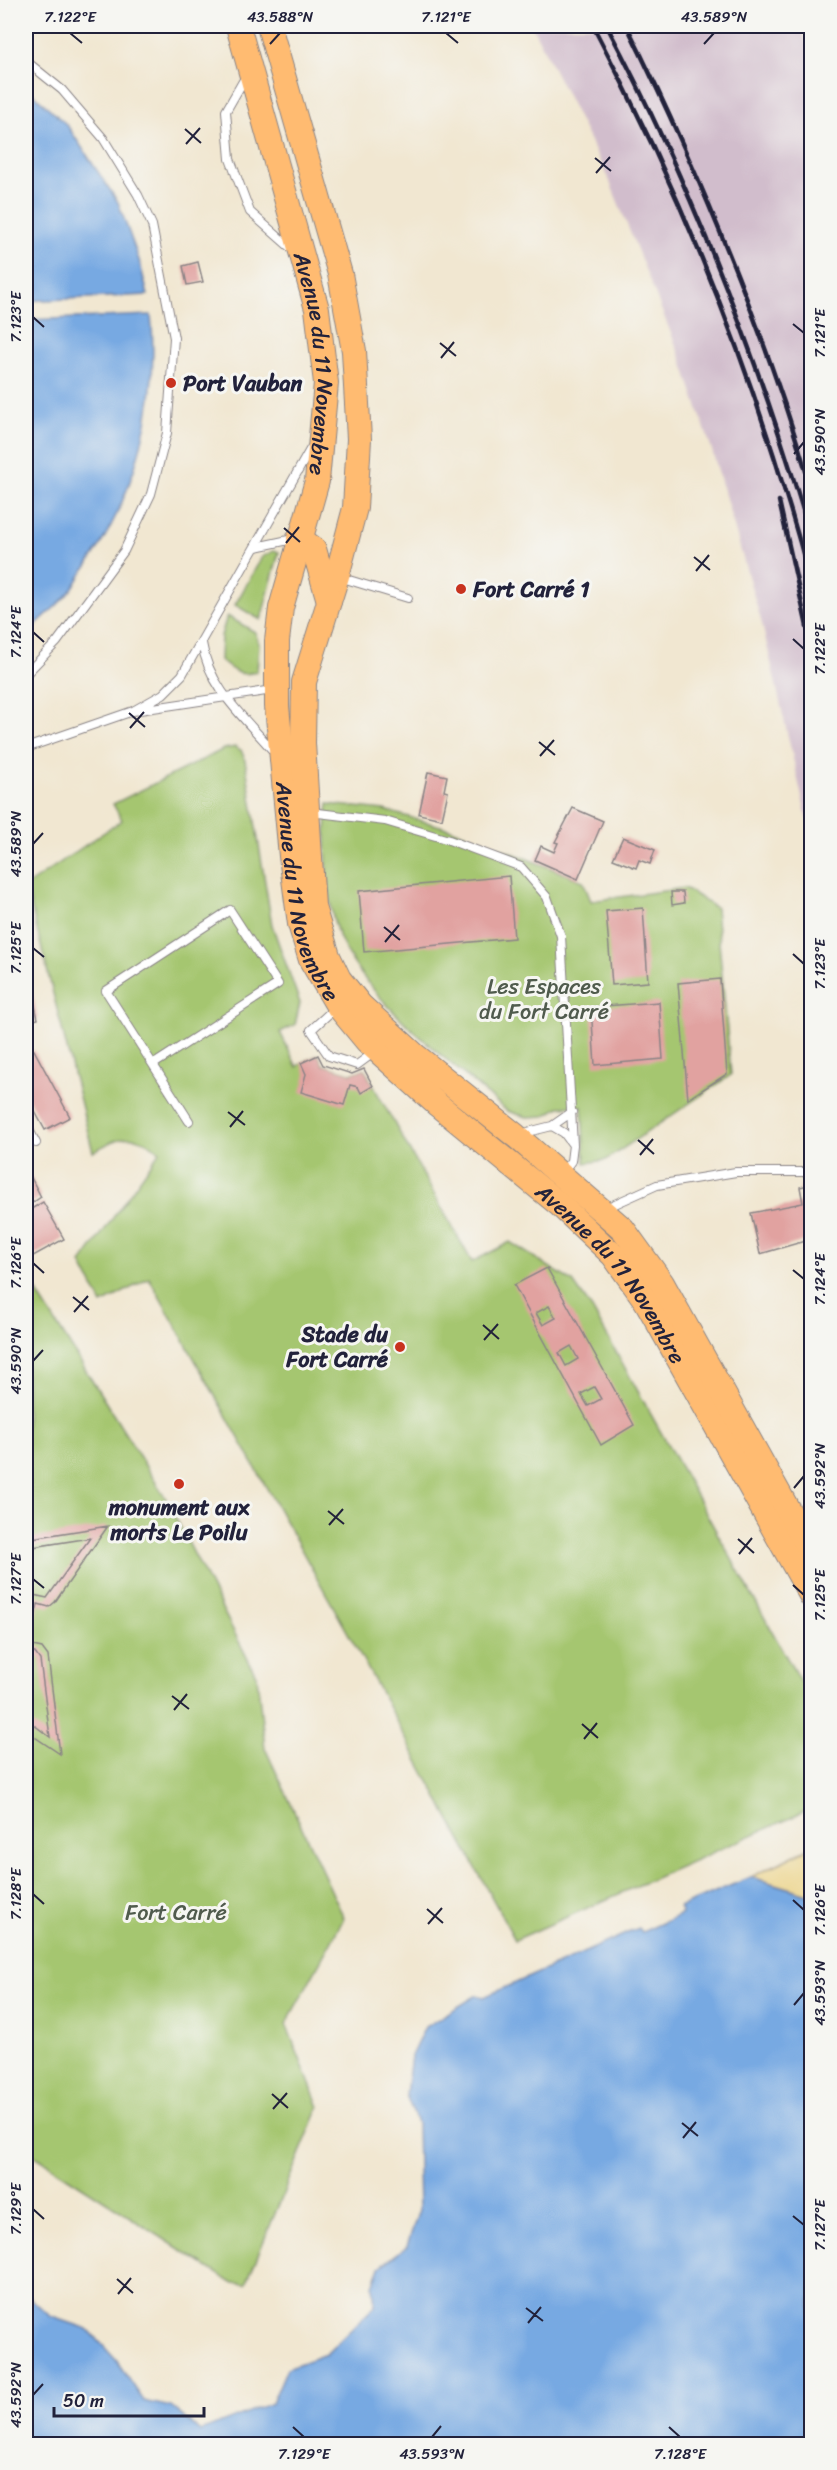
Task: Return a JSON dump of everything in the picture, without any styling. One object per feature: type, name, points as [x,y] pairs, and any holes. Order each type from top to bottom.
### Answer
[{"type":"main road","name":"Avenue du 11 Novembre","points":[[238,26],[252,67],[317,309],[326,383],[317,481],[281,608],[276,685],[300,924],[311,960],[338,1006],[377,1050],[550,1197],[613,1255],[646,1301],[812,1598]]},
{"type":"main road","name":"Avenue du 11 Novembre","points":[[269,26],[283,68],[340,274],[354,351],[359,439],[355,508],[338,576],[304,682],[306,811],[314,907],[328,956],[339,979],[360,1005],[417,1057],[516,1136],[623,1229],[662,1283],[812,1553]]},
{"type":"main road","points":[[276,685],[303,655],[325,612],[314,549],[299,538]]},
{"type":"main road","points":[[464,1126],[487,1133],[532,1170],[548,1178],[561,1174]]},
{"type":"main road","points":[[771,1522],[793,1550],[812,1583]]},
{"type":"lane","points":[[26,61],[62,90],[103,138],[138,195],[152,225],[174,339],[167,433],[151,494],[124,551],[57,642],[26,674]]},
{"type":"lane","points":[[252,67],[226,111],[230,159],[250,212],[302,256]]},
{"type":"lane","points":[[26,748],[133,711],[164,694],[182,675],[323,429]]},
{"type":"lane","points":[[256,547],[299,538]]},
{"type":"lane","points":[[338,576],[408,598]]},
{"type":"lane","points":[[202,643],[205,664],[225,696],[282,761]]},
{"type":"lane","points":[[133,711],[266,691],[276,685]]},
{"type":"lane","points":[[306,811],[385,821],[449,840],[521,867],[547,897],[561,936],[572,1112],[571,1161],[561,1174]]},
{"type":"lane","points":[[154,1064],[278,984],[230,910],[106,991],[189,1121]]},
{"type":"lane","points":[[338,1006],[311,1030],[329,1056],[357,1065],[377,1050]]},
{"type":"lane","points":[[516,1136],[552,1126],[572,1112]]},
{"type":"lane","points":[[26,1124],[36,1143]]},
{"type":"lane","points":[[552,1126],[564,1133],[573,1145]]},
{"type":"lane","points":[[602,1210],[657,1185],[736,1172],[812,1172]]},
{"type":"shaded area","points":[[532,26],[799,26],[811,53],[811,836],[762,624],[712,450],[681,358],[607,175]]},
{"type":"green space","points":[[273,551],[279,552],[261,620],[235,605],[262,557]]},
{"type":"green space","points":[[227,616],[255,632],[259,644],[257,671],[247,674],[237,672],[220,660],[221,636]]},
{"type":"green space","name":"Stade du Fort Carré","points":[[235,747],[241,750],[245,760],[272,925],[300,1003],[295,1025],[280,1032],[297,1067],[318,1055],[323,1065],[352,1074],[364,1069],[472,1262],[510,1242],[573,1282],[592,1309],[811,1701],[811,1809],[515,1940],[362,1658],[149,1278],[102,1304],[81,1263],[160,1151],[142,1140],[127,1138],[111,1142],[93,1152],[26,886],[122,820],[113,804],[224,749]]},
{"type":"green space","name":"Les Espaces du Fort Carré","points":[[328,804],[384,810],[454,830],[583,881],[591,901],[685,888],[716,908],[731,1075],[606,1160],[585,1163],[582,1106],[559,1107],[545,1116],[527,1117],[507,1111],[413,1031],[369,985],[352,961],[339,936],[331,907],[326,853]]},
{"type":"green space","name":"Fort Carré","points":[[26,1275],[165,1497],[257,1677],[265,1748],[344,1918],[286,2024],[319,2107],[246,2284],[232,2283],[26,2150]]},
{"type":"sand","points":[[811,1847],[811,1895],[751,1877]]},
{"type":"water","points":[[26,87],[67,125],[118,202],[139,260],[148,295],[26,301]]},
{"type":"water","name":"Port Vauban","points":[[151,315],[152,381],[148,414],[141,446],[119,509],[104,538],[69,593],[26,634],[26,320]]},
{"type":"water","points":[[751,1877],[811,1895],[811,2444],[26,2444],[26,2294],[50,2316],[88,2329],[116,2360],[144,2401],[171,2407],[201,2431],[272,2403],[287,2368],[326,2354],[375,2306],[373,2285],[380,2267],[407,2246],[419,2210],[417,2123],[406,2095],[411,2056],[425,2027],[477,1995],[484,1997],[639,1928],[642,1932],[682,1914],[679,1907]]},
{"type":"building","points":[[198,262],[203,282],[187,285],[183,266]]},
{"type":"building","points":[[428,772],[447,776],[444,791],[448,792],[442,819],[419,814]]},
{"type":"building","points":[[573,808],[603,821],[578,879],[535,860],[541,846],[554,852],[558,843],[555,842]]},
{"type":"building","points":[[623,837],[655,850],[650,864],[639,860],[636,868],[613,859]]},
{"type":"building","points":[[509,876],[514,938],[364,952],[359,891]]},
{"type":"building","points":[[671,892],[683,892],[684,903],[672,905]]},
{"type":"building","points":[[643,908],[648,982],[612,985],[606,911]]},
{"type":"building","points":[[720,979],[727,1074],[688,1099],[678,983]]},
{"type":"building","points":[[26,980],[29,980],[38,1019],[26,1022]]},
{"type":"building","points":[[659,1002],[663,1059],[595,1065],[591,1007]]},
{"type":"building","points":[[34,1050],[70,1117],[45,1130],[26,1095],[26,1054]]},
{"type":"building","points":[[318,1055],[323,1065],[352,1074],[364,1069],[373,1086],[361,1093],[358,1087],[350,1085],[344,1105],[301,1092],[306,1074],[301,1063]]},
{"type":"building","points":[[26,1168],[41,1197],[26,1207]]},
{"type":"building","points":[[812,1184],[812,1239],[760,1254],[751,1213],[803,1203],[800,1187]]},
{"type":"building","points":[[43,1202],[64,1239],[26,1260],[26,1212]]},
{"type":"building","points":[[547,1268],[634,1425],[601,1445],[514,1285]],"holes":[[[549,1306],[556,1318],[543,1325],[536,1313]],[[571,1346],[578,1359],[566,1366],[559,1353]],[[594,1387],[601,1399],[588,1406],[581,1394]]]},
{"type":"building","points":[[108,1526],[55,1602],[49,1607],[38,1604],[28,1645],[42,1648],[48,1656],[60,1754],[26,1731],[26,1719],[50,1737],[40,1660],[35,1653],[26,1652],[26,1625],[33,1595],[47,1598],[90,1538],[26,1548],[26,1539]]},
{"type":"railway","points":[[593,26],[660,161],[719,300],[769,442],[812,587]]},
{"type":"railway","points":[[607,26],[668,150],[722,278],[770,408],[812,540]]},
{"type":"railway","points":[[627,26],[680,139],[729,254],[774,372],[812,491]]},
{"type":"railway","points":[[779,501],[812,649]]},
{"type":"place","name":"Port Vauban","points":[[171,383]]},
{"type":"place","name":"Fort Carré 1","points":[[461,589]]},
{"type":"place","name":"Stade du Fort Carré","points":[[400,1347]]},
{"type":"place","name":"monument aux morts Le Poilu","points":[[179,1484]]}]
